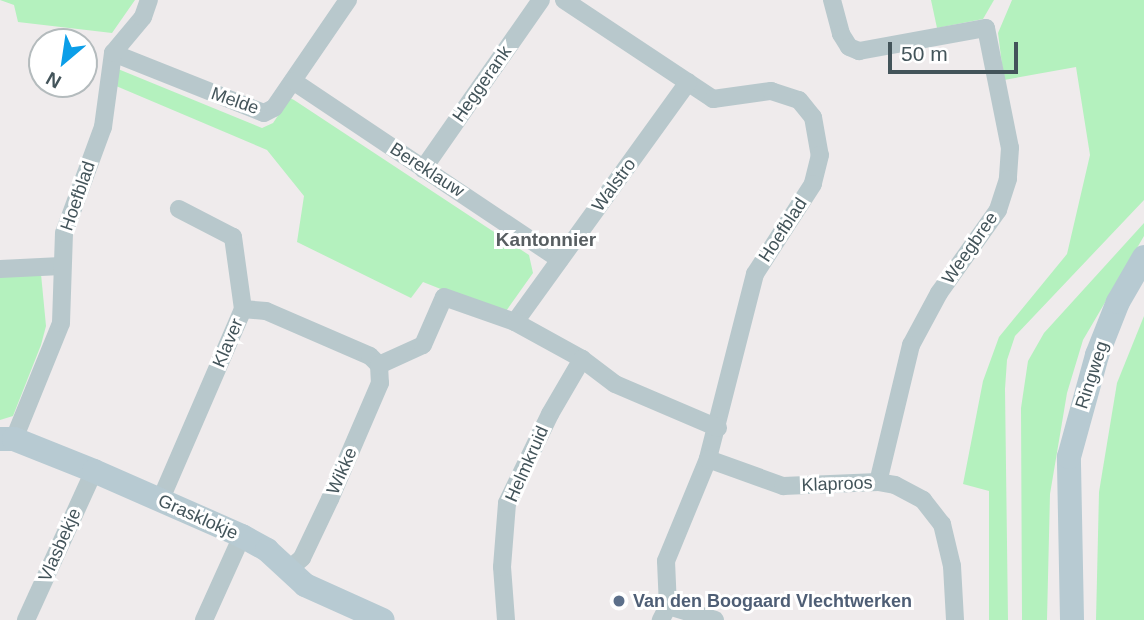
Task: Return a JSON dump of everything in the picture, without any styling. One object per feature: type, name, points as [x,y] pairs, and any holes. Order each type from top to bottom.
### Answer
[{"type":"main road","name":"Ringweg","points":[[1072,620],[1066,501],[1069,457],[1081,405],[1118,302],[1144,257]]},
{"type":"main road","name":"Grasklokje","points":[[7,439],[94,471],[242,537],[267,550],[305,586],[383,620]]},
{"type":"main road","name":"Ringweg","points":[[1056,620],[1055,543],[1066,501]]},
{"type":"street","points":[[113,52],[143,17],[149,0]]},
{"type":"street","name":"Melde","points":[[113,52],[264,113],[274,108],[348,0]]},
{"type":"street","name":"Heggerank","points":[[423,169],[541,0]]},
{"type":"street","name":"Hoefblad","points":[[564,0],[713,99],[771,91],[790,94],[813,117],[820,155],[813,184],[755,274],[718,428],[666,561],[664,613]]},
{"type":"street","name":"Weegbree","points":[[832,0],[841,34],[849,47],[859,51],[986,28],[1010,148],[1008,179],[998,210],[939,293],[911,345],[878,482]]},
{"type":"street","name":"Hoefblad","points":[[7,439],[61,323],[61,266],[68,213],[103,127],[113,52]]},
{"type":"street","name":"Bereklauw","points":[[293,81],[560,260]]},
{"type":"street","name":"Walstro","points":[[514,322],[688,82]]},
{"type":"street","name":"Klaver","points":[[160,501],[243,309],[233,237],[179,209]]},
{"type":"street","points":[[0,269],[61,266]]},
{"type":"street","points":[[243,309],[267,311],[370,356],[379,365],[423,345],[444,297],[514,322],[582,359],[615,384],[718,428]]},
{"type":"street","name":"Helmkruid","points":[[506,620],[502,566],[507,503],[550,414],[582,359]]},
{"type":"street","name":"Wikke","points":[[288,570],[302,558],[330,499],[380,383],[379,365]]},
{"type":"street","name":"Klaproos","points":[[708,458],[783,486],[878,482],[895,485],[923,500],[942,524],[952,566],[954,620]]},
{"type":"street","name":"Vlasbekje","points":[[26,620],[94,471]]},
{"type":"street","points":[[204,620],[242,537]]},
{"type":"street","points":[[664,613],[715,620]]},
{"type":"green space","points":[[0,0],[135,0],[112,33],[98,31],[98,28],[69,28],[18,22],[14,5]]},
{"type":"green space","points":[[931,0],[994,0],[983,19],[937,28]]},
{"type":"green space","points":[[1012,0],[1144,0],[1144,200],[1015,336],[1007,360],[1005,389],[1008,620],[989,620],[989,491],[963,484],[983,381],[999,337],[1067,254],[1090,155],[1076,67],[1004,80],[998,33]]},
{"type":"green space","points":[[118,69],[262,128],[273,123],[290,98],[529,255],[533,273],[504,314],[423,282],[411,298],[297,242],[304,196],[267,150],[109,83]]},
{"type":"green space","points":[[1144,223],[1144,236],[1083,340],[1067,393],[1050,494],[1047,620],[1022,620],[1021,408],[1028,361],[1044,333]]},
{"type":"green space","points":[[41,274],[46,326],[41,345],[13,416],[0,420],[0,276]]},
{"type":"green space","points":[[1144,316],[1144,620],[1096,620],[1099,492],[1117,383]]},
{"type":"place","name":"Van den Boogaard Vlechtwerken","points":[[619,601]]},
{"type":"district","name":"Kantonnier","points":[[546,240]]}]
